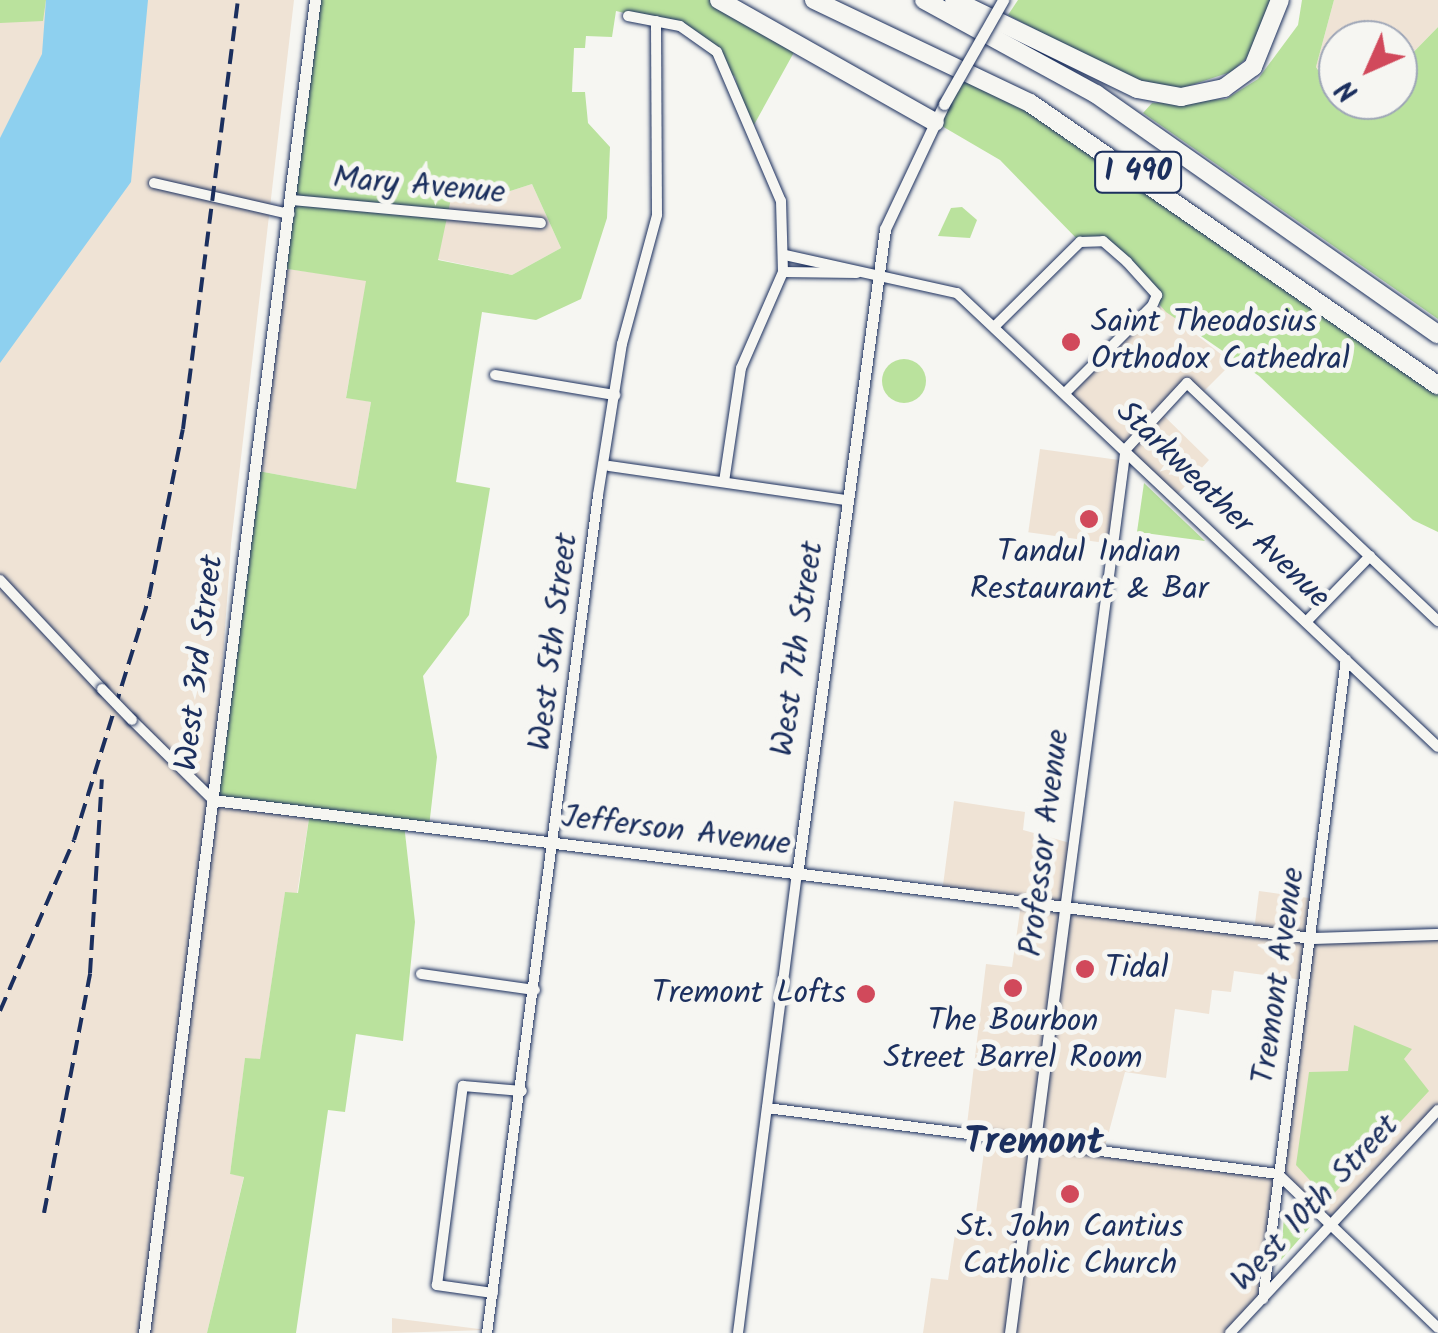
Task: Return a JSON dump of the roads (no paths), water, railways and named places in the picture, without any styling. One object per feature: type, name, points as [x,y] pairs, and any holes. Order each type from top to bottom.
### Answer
[{"type":"highway","points":[[719,0],[935,122]]},
{"type":"highway","name":"I 490","points":[[814,0],[1030,103],[1438,384]]},
{"type":"highway","name":"I 490","points":[[924,0],[1111,104],[1438,334]]},
{"type":"highway","points":[[954,0],[1160,96],[1224,88],[1266,53],[1293,0]]},
{"type":"highway","points":[[1266,53],[1280,0]]},
{"type":"street","name":"West 3rd Street","points":[[144,1333],[315,0]]},
{"type":"street","name":"West 7th Street","points":[[738,1333],[885,229],[944,104],[1002,3]]},
{"type":"street","points":[[628,16],[656,21],[700,38],[735,78],[781,200],[783,272],[741,368],[724,482]]},
{"type":"street","name":"West 5th Street","points":[[487,1333],[609,466],[615,395],[657,215],[656,21]]},
{"type":"street","name":"Mary Avenue","points":[[154,183],[290,214]]},
{"type":"street","name":"Mary Avenue","points":[[292,200],[541,223]]},
{"type":"street","points":[[995,326],[1080,242],[1102,241],[1127,262],[1157,295],[1152,306],[1066,392]]},
{"type":"street","name":"Starkweather Avenue","points":[[785,254],[838,261],[857,274]]},
{"type":"street","name":"Starkweather Avenue","points":[[783,272],[857,274],[944,287],[995,326],[1438,746]]},
{"type":"street","points":[[495,375],[615,395]]},
{"type":"street","points":[[1126,449],[1187,382],[1438,621]]},
{"type":"street","name":"Professor Avenue","points":[[1010,1333],[1126,449]]},
{"type":"street","points":[[609,466],[846,500]]},
{"type":"street","points":[[1306,622],[1370,556]]},
{"type":"street","points":[[0,580],[102,690],[213,800]]},
{"type":"street","name":"Tremont Avenue","points":[[1263,1298],[1346,659]]},
{"type":"street","name":"Jefferson Avenue","points":[[213,800],[1310,938],[1438,934]]},
{"type":"street","points":[[421,974],[535,990]]},
{"type":"street","points":[[493,1293],[437,1285],[463,1086],[522,1091]]},
{"type":"street","points":[[767,1108],[1278,1174],[1438,1328]]},
{"type":"street","name":"West 10th Street","points":[[1230,1333],[1438,1110]]},
{"type":"water","points":[[46,0],[148,0],[131,182],[0,363],[0,138],[42,54]]},
{"type":"railway","points":[[0,1011],[74,840],[149,597],[183,429],[238,0]]},
{"type":"railway","points":[[44,1213],[90,973],[102,779]]},
{"type":"place","name":"Saint Theodosius Orthodox Cathedral","points":[[1071,342]]},
{"type":"place","name":"Tandul Indian Restaurant & Bar","points":[[1089,519]]},
{"type":"place","name":"Tidal","points":[[1085,969]]},
{"type":"place","name":"The Bourbon Street Barrel Room","points":[[1013,988]]},
{"type":"place","name":"Tremont Lofts","points":[[866,994]]},
{"type":"place","name":"St. John Cantius Catholic Church","points":[[1070,1194]]},
{"type":"district","name":"Tremont","points":[[1034,1144]]}]
